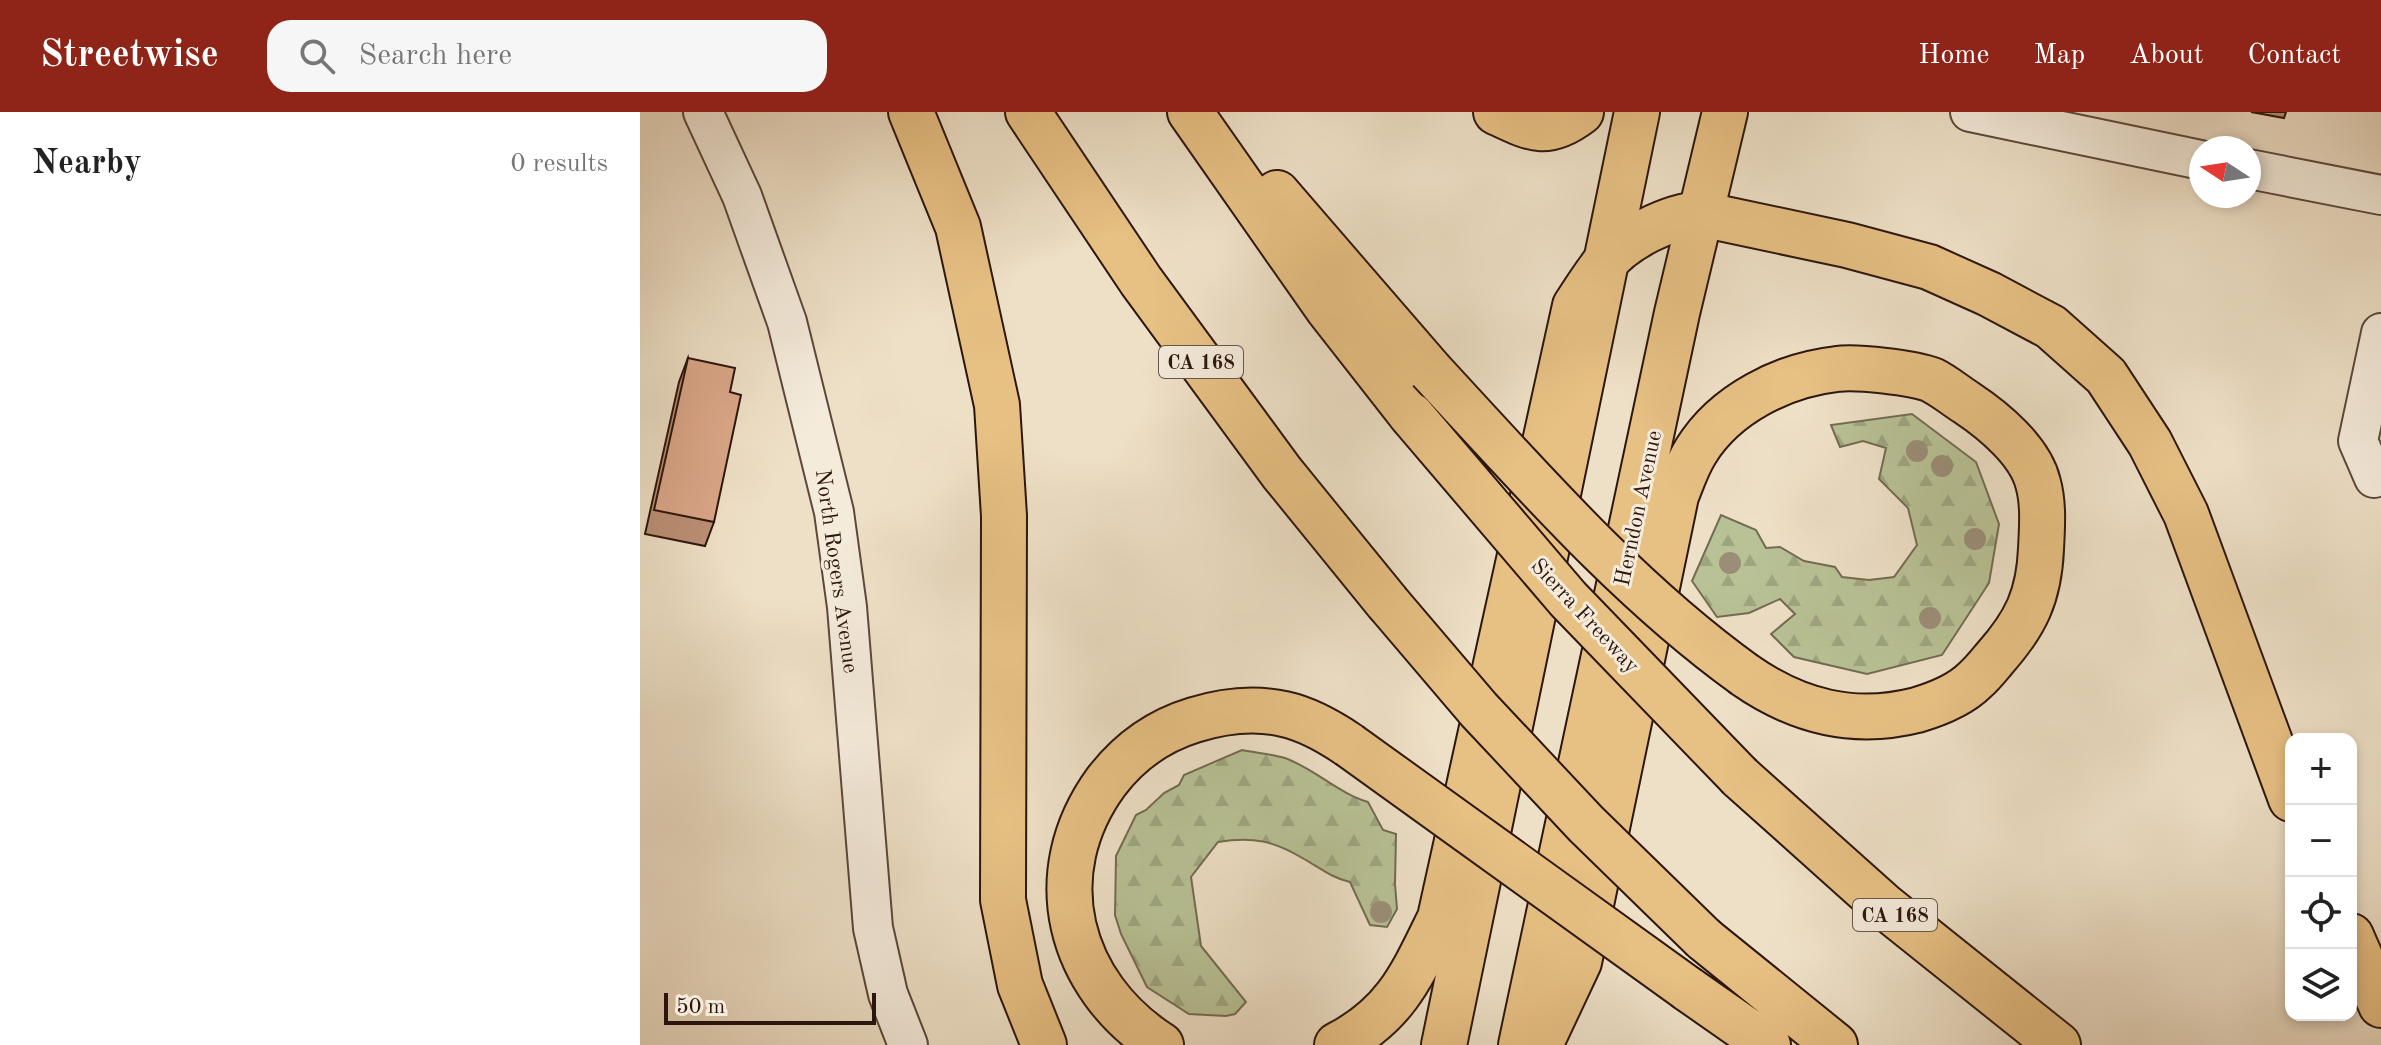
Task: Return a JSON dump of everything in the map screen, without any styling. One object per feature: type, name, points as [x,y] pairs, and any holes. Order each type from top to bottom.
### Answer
[{"type":"main road","points":[[911,112],[958,227],[997,405],[1004,516],[1003,900],[1020,985],[1044,1045]]},
{"type":"main road","name":"CA 168","points":[[1028,112],[1141,281],[1282,473],[1479,710],[1586,824],[1704,939],[1835,1045]]},
{"type":"main road","name":"Sierra Freeway","points":[[1190,112],[1328,309],[1411,415],[1568,599],[1740,777],[1883,905],[2058,1045]]},
{"type":"main road","points":[[1209,112],[1430,370],[1551,500],[1656,604],[1711,651],[1759,685],[1803,707],[1850,717],[1893,716],[1937,704],[1974,682],[2010,641],[2032,607],[2041,562],[2042,524],[2038,482],[2019,449],[1992,419],[1931,380],[1855,367],[1808,372],[1756,395],[1715,425],[1695,452],[1676,496],[1579,962],[1540,1045]]},
{"type":"main road","points":[[1496,112],[1543,131],[1563,126],[1581,112]]},
{"type":"main road","points":[[1444,1045],[1637,112]]},
{"type":"main road","name":"Herndon Avenue","points":[[1521,1045],[1677,313],[1725,112]]},
{"type":"main road","points":[[1337,1045],[1381,1017],[1420,959],[1440,918],[1575,306],[1605,262],[1648,230],[1673,219],[1701,214],[1847,245],[1929,267],[2051,327],[2106,376],[2150,443],[2186,514],[2285,783]]},
{"type":"main road","points":[[1161,1045],[1139,1031],[1101,991],[1077,939],[1070,909],[1074,845],[1097,794],[1133,752],[1181,724],[1231,711],[1285,714],[1312,724],[1349,745],[1768,1045]]},
{"type":"main road","points":[[2357,949],[2381,1005]]},
{"type":"street","name":"North Rogers Avenue","points":[[703,112],[742,196],[787,322],[834,512],[847,607],[873,928],[888,994],[908,1045]]},
{"type":"street","points":[[1970,112],[2189,158]]},
{"type":"street","points":[[2261,171],[2381,195]]},
{"type":"street","points":[[2374,478],[2358,441],[2381,333]]},
{"type":"green space","points":[[1912,414],[1976,462],[1999,524],[1989,583],[1942,655],[1867,674],[1794,657],[1771,634],[1795,614],[1780,599],[1749,613],[1717,617],[1692,581],[1721,515],[1756,530],[1766,548],[1780,547],[1804,561],[1835,567],[1842,577],[1869,580],[1894,577],[1917,545],[1908,508],[1879,479],[1886,448],[1863,441],[1840,447],[1831,425]]},
{"type":"green space","points":[[1242,750],[1285,758],[1368,802],[1383,830],[1396,834],[1397,909],[1387,927],[1370,925],[1350,882],[1273,844],[1253,840],[1218,842],[1191,877],[1201,946],[1246,1002],[1235,1014],[1226,1016],[1189,1014],[1147,987],[1121,934],[1115,915],[1116,856],[1136,815],[1179,785],[1184,775]]},
{"type":"building","points":[[688,358],[735,368],[730,392],[741,395],[714,522],[654,510]]}]
